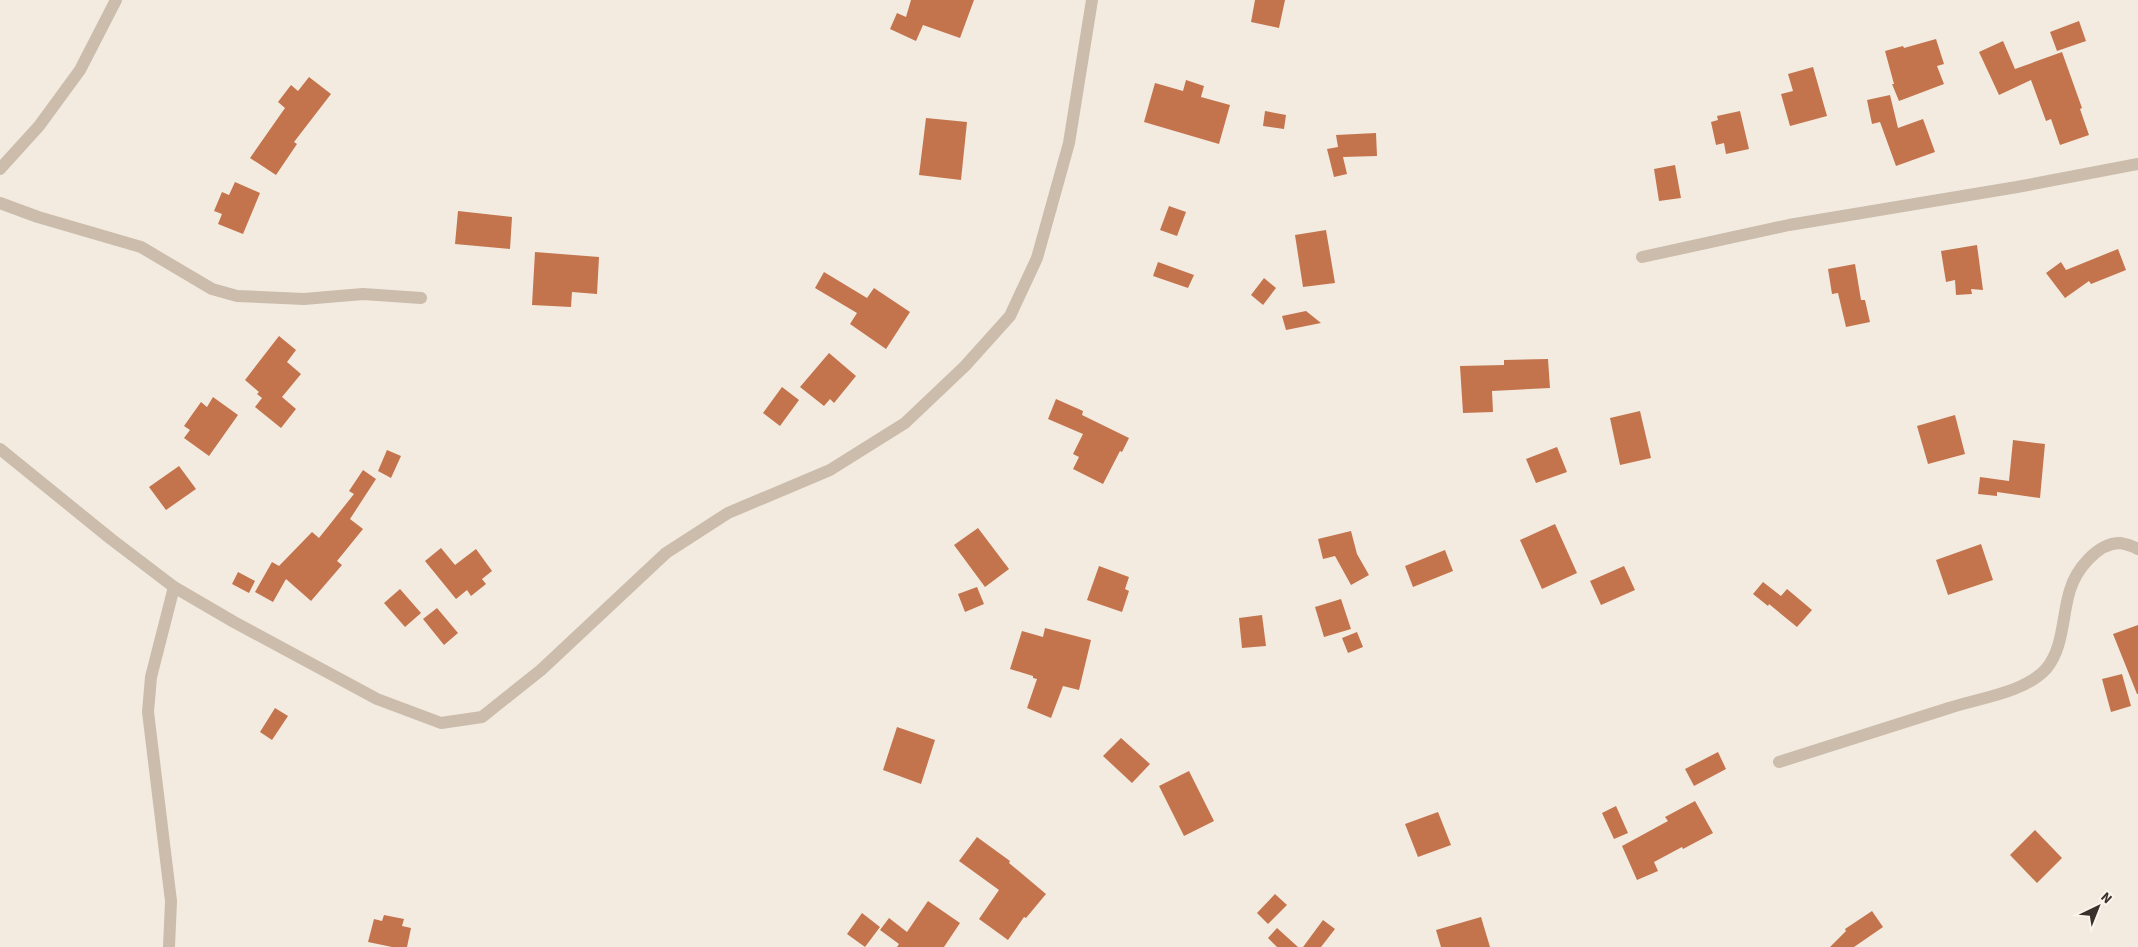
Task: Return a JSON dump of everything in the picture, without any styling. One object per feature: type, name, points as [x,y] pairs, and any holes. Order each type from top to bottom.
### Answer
[{"type":"street","points":[[0,169],[39,126],[80,70],[116,0]]},
{"type":"street","points":[[0,448],[111,539],[174,587],[234,622],[377,699],[441,723],[482,717],[541,670],[666,553],[728,513],[830,470],[905,423],[965,366],[1010,316],[1036,258],[1069,143],[1092,0]]},
{"type":"street","points":[[1642,258],[1789,225],[2017,188],[2138,164]]},
{"type":"street","points":[[0,203],[38,217],[141,247],[212,290],[237,296],[304,299],[363,294],[421,298]]},
{"type":"street","points":[[1779,762],[1973,700],[2014,689],[2031,682],[2046,668],[2057,649],[2070,588],[2084,564],[2099,550],[2119,543],[2138,548]]},
{"type":"street","points":[[169,947],[171,900],[148,712],[151,677],[174,587]]},
{"type":"building","points":[[911,0],[974,0],[960,38],[923,25],[916,41],[890,29],[897,13],[906,17]]},
{"type":"building","points":[[1255,0],[1285,0],[1279,28],[1251,22]]},
{"type":"building","points":[[2079,21],[2086,41],[2057,51],[2050,32]]},
{"type":"building","points":[[1936,39],[1944,64],[1937,66],[1944,84],[1899,101],[1892,84],[1894,84],[1885,51]]},
{"type":"building","points":[[2003,41],[2015,69],[2062,52],[2082,108],[2080,109],[2089,135],[2060,145],[2051,119],[2046,121],[2031,80],[1999,95],[1979,52]]},
{"type":"building","points":[[1813,67],[1827,116],[1790,126],[1781,94],[1793,91],[1788,74]]},
{"type":"building","points":[[309,77],[331,94],[294,142],[297,144],[276,175],[250,158],[285,108],[278,102],[291,85],[298,91]]},
{"type":"building","points":[[1186,80],[1204,86],[1201,97],[1230,105],[1219,144],[1144,122],[1155,83],[1183,91]]},
{"type":"building","points":[[1890,95],[1898,128],[1923,119],[1935,152],[1896,166],[1880,122],[1872,124],[1867,100]]},
{"type":"building","points":[[1265,111],[1286,115],[1284,129],[1263,126]]},
{"type":"building","points":[[1740,111],[1749,149],[1726,154],[1724,143],[1716,145],[1711,122],[1718,120],[1717,116]]},
{"type":"building","points":[[926,118],[967,122],[961,180],[919,175]]},
{"type":"building","points":[[1376,133],[1377,156],[1343,157],[1347,174],[1334,177],[1327,149],[1338,147],[1336,135]]},
{"type":"building","points":[[1675,165],[1681,198],[1659,201],[1654,169]]},
{"type":"building","points":[[235,182],[260,193],[243,234],[218,224],[222,214],[214,211],[222,192],[229,195]]},
{"type":"building","points":[[1169,206],[1186,212],[1177,236],[1160,230]]},
{"type":"building","points":[[458,211],[512,217],[510,249],[455,244]]},
{"type":"building","points":[[1326,230],[1335,283],[1303,287],[1295,235]]},
{"type":"building","points":[[1977,245],[1983,290],[1971,289],[1972,294],[1956,295],[1955,280],[1946,282],[1941,251]]},
{"type":"building","points":[[2118,249],[2126,270],[2091,284],[2089,281],[2065,298],[2046,273],[2061,262],[2066,270]]},
{"type":"building","points":[[535,252],[599,257],[597,294],[572,292],[571,307],[532,305]]},
{"type":"building","points":[[1158,262],[1194,275],[1188,288],[1153,276]]},
{"type":"building","points":[[1855,264],[1861,300],[1865,300],[1870,322],[1846,327],[1838,293],[1832,294],[1828,269]]},
{"type":"building","points":[[824,272],[867,298],[874,288],[910,312],[886,349],[850,324],[857,313],[815,288]]},
{"type":"building","points":[[1264,278],[1276,288],[1263,305],[1251,295]]},
{"type":"building","points":[[1306,311],[1321,323],[1286,330],[1282,316]]},
{"type":"building","points":[[279,336],[296,350],[287,362],[301,374],[282,397],[296,409],[281,428],[255,407],[262,398],[257,394],[259,392],[245,380]]},
{"type":"building","points":[[829,353],[856,376],[834,403],[830,399],[824,406],[800,387]]},
{"type":"building","points":[[1548,359],[1550,388],[1492,391],[1493,412],[1463,413],[1460,366],[1504,365],[1504,360]]},
{"type":"building","points":[[782,387],[799,400],[780,426],[763,413]]},
{"type":"building","points":[[213,397],[238,415],[209,456],[184,438],[190,430],[184,426],[201,402],[207,407]]},
{"type":"building","points":[[1056,399],[1083,411],[1082,415],[1129,438],[1103,484],[1073,469],[1079,457],[1073,454],[1083,434],[1048,419]]},
{"type":"building","points":[[1640,411],[1651,458],[1620,465],[1610,418]]},
{"type":"building","points":[[1955,415],[1965,454],[1928,464],[1917,426]]},
{"type":"building","points":[[2013,440],[2045,444],[2040,498],[1997,492],[1997,496],[1978,494],[1980,477],[2009,481]]},
{"type":"building","points":[[1557,447],[1567,472],[1536,483],[1526,459]]},
{"type":"building","points":[[387,450],[401,456],[391,478],[378,471]]},
{"type":"building","points":[[179,466],[196,489],[166,510],[149,487]]},
{"type":"building","points":[[363,470],[376,479],[350,519],[363,529],[337,561],[342,565],[311,601],[286,579],[273,602],[255,592],[272,562],[279,566],[312,532],[319,538],[354,494],[349,491]]},
{"type":"building","points":[[1555,524],[1577,573],[1542,589],[1520,540]]},
{"type":"building","points":[[978,528],[1009,569],[985,587],[954,545]]},
{"type":"building","points":[[1351,531],[1357,554],[1369,575],[1351,585],[1335,556],[1323,559],[1318,539]]},
{"type":"building","points":[[1981,544],[1993,580],[1948,595],[1936,560]]},
{"type":"building","points":[[441,548],[455,565],[476,549],[492,571],[482,579],[486,584],[471,596],[467,590],[456,599],[425,561]]},
{"type":"building","points":[[1445,550],[1453,571],[1413,587],[1405,566]]},
{"type":"building","points":[[1099,566],[1129,577],[1125,589],[1129,591],[1122,612],[1087,600]]},
{"type":"building","points":[[1624,566],[1635,590],[1601,605],[1590,581]]},
{"type":"building","points":[[238,572],[255,581],[249,593],[232,584]]},
{"type":"building","points":[[1763,582],[1781,596],[1787,589],[1812,610],[1797,627],[1769,604],[1768,606],[1753,594]]},
{"type":"building","points":[[977,587],[984,604],[965,612],[958,594]]},
{"type":"building","points":[[400,589],[421,613],[405,627],[384,603]]},
{"type":"building","points":[[1341,599],[1351,629],[1324,637],[1315,607]]},
{"type":"building","points":[[437,608],[458,633],[444,645],[423,619]]},
{"type":"building","points":[[1262,615],[1266,646],[1242,648],[1239,618]]},
{"type":"building","points":[[2138,625],[2138,694],[2137,694],[2113,634]]},
{"type":"building","points":[[1045,628],[1091,640],[1079,690],[1063,686],[1051,718],[1027,708],[1037,679],[1010,669],[1022,631],[1043,637]]},
{"type":"building","points":[[1357,632],[1363,647],[1348,653],[1342,638]]},
{"type":"building","points":[[2122,674],[2131,706],[2111,712],[2102,679]]},
{"type":"building","points":[[275,708],[288,716],[272,740],[260,732]]},
{"type":"building","points":[[897,727],[935,740],[921,784],[883,770]]},
{"type":"building","points":[[1121,738],[1150,764],[1132,783],[1103,756]]},
{"type":"building","points":[[1718,752],[1726,769],[1694,786],[1685,769]]},
{"type":"building","points":[[1189,771],[1214,821],[1184,836],[1159,786]]},
{"type":"building","points":[[1695,801],[1713,833],[1654,862],[1658,871],[1637,880],[1622,846],[1668,821],[1665,817]]},
{"type":"building","points":[[1616,806],[1628,833],[1614,839],[1602,813]]},
{"type":"building","points":[[1438,812],[1451,845],[1418,857],[1405,824]]},
{"type":"building","points":[[2035,830],[2062,858],[2037,883],[2010,855]]},
{"type":"building","points":[[977,837],[1010,861],[1009,863],[1046,894],[1026,918],[1024,917],[1008,940],[979,919],[999,890],[959,861]]},
{"type":"building","points":[[1275,894],[1287,905],[1268,924],[1257,913]]},
{"type":"building","points":[[928,901],[960,923],[944,947],[897,947],[899,944],[880,930],[889,918],[907,932]]},
{"type":"building","points":[[1872,911],[1883,927],[1854,947],[1830,947],[1846,931],[1845,929]]},
{"type":"building","points":[[862,913],[880,927],[865,947],[847,934]]},
{"type":"building","points":[[384,915],[404,919],[402,926],[411,928],[407,947],[392,947],[368,942],[374,919],[382,921]]},
{"type":"building","points":[[1481,917],[1490,947],[1441,947],[1436,930]]},
{"type":"building","points":[[1323,920],[1335,929],[1321,947],[1303,947]]},
{"type":"building","points":[[1277,928],[1298,947],[1277,947],[1268,938]]}]
